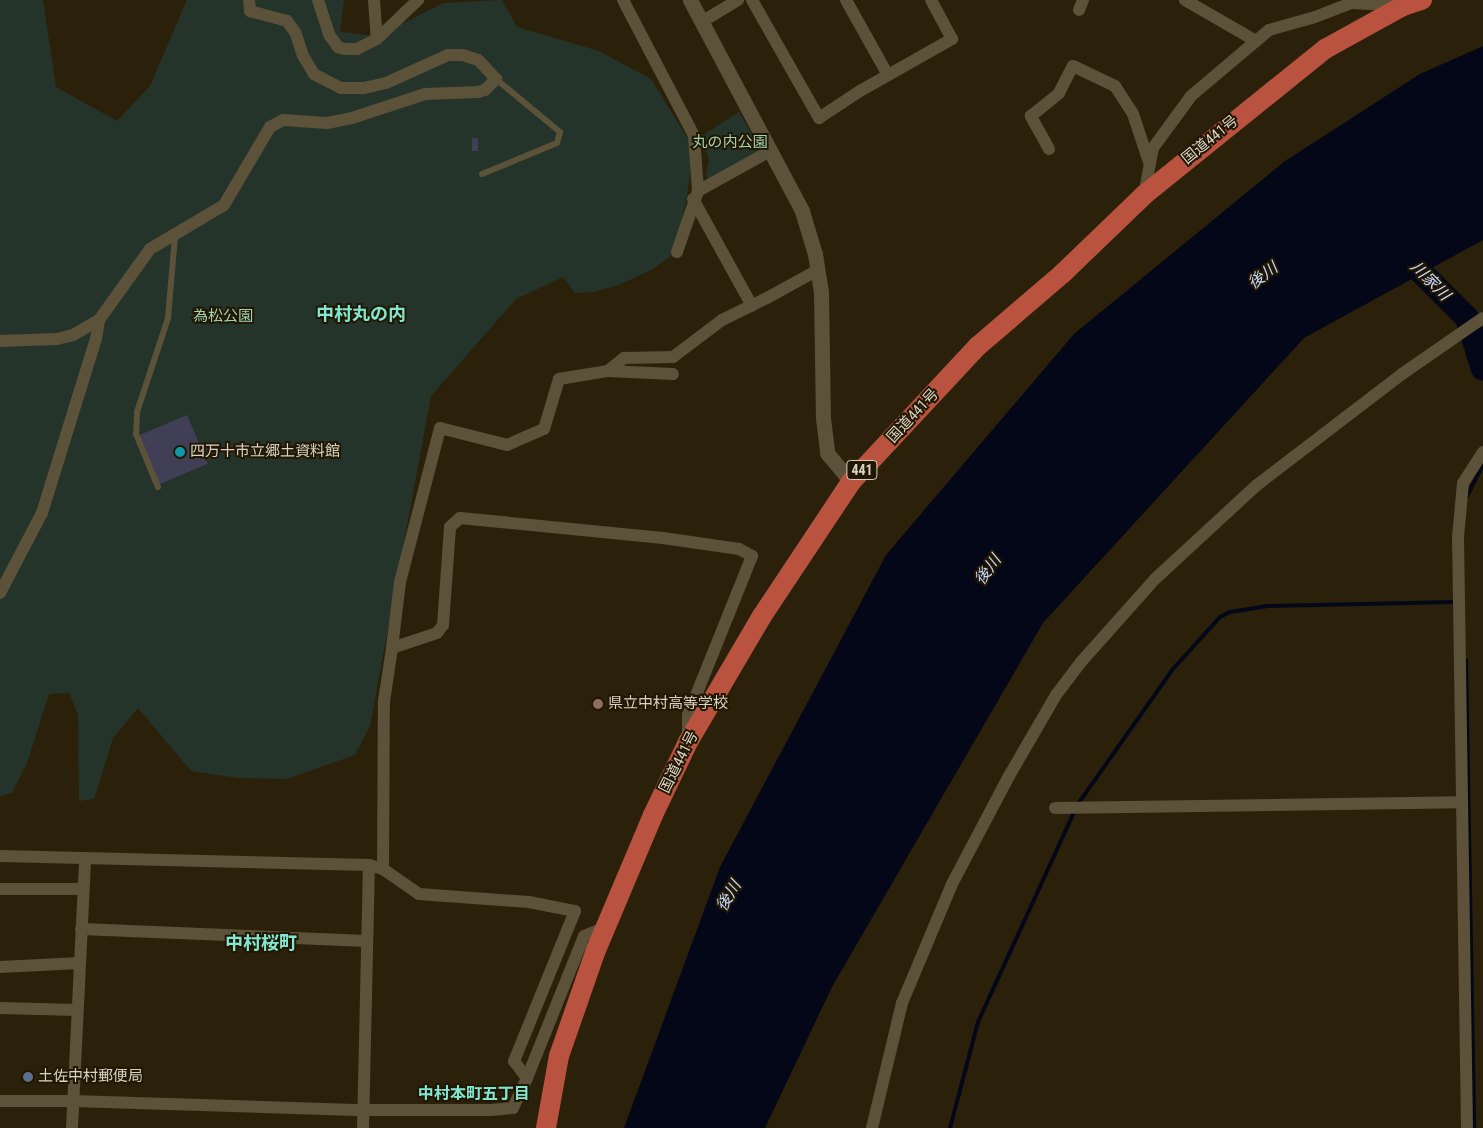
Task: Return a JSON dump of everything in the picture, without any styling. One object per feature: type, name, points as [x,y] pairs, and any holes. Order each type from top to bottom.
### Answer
[{"type":"highway","name":"国道441号","points":[[546,1128],[559,1056],[604,928],[649,823],[688,742],[762,616],[851,482],[978,346],[1062,274],[1144,195],[1325,49],[1403,6],[1422,0]]},
{"type":"street","points":[[0,341],[57,339],[73,335],[98,320],[150,249],[175,237],[224,205],[270,127],[283,120],[327,123],[352,118],[425,94],[478,92],[485,90],[496,79],[478,60],[463,54],[448,56],[386,83],[364,88],[340,88],[314,74],[303,56],[295,32],[287,21],[250,11],[248,0]]},
{"type":"street","points":[[318,0],[330,36],[338,47],[356,49],[377,39],[418,0]]},
{"type":"street","points":[[374,0],[377,39]]},
{"type":"street","points":[[623,0],[694,136],[696,195],[677,252]]},
{"type":"street","points":[[690,0],[703,21],[802,212],[818,270],[821,292],[823,418],[826,453],[851,482]]},
{"type":"street","points":[[703,21],[738,0]]},
{"type":"street","points":[[752,0],[819,118],[888,75],[952,39],[931,0]]},
{"type":"street","points":[[846,0],[888,75]]},
{"type":"street","points":[[1185,0],[1256,41]]},
{"type":"street","points":[[1144,195],[1153,148],[1191,96],[1269,30],[1352,3],[1403,6]]},
{"type":"street","points":[[1048,149],[1031,116],[1059,93],[1073,66],[1115,86],[1134,114],[1150,164]]},
{"type":"street","points":[[696,195],[770,151]]},
{"type":"street","points":[[696,195],[752,306]]},
{"type":"street","points":[[608,371],[624,358],[673,357],[722,320],[818,270]]},
{"type":"street","points":[[872,1128],[902,1003],[952,884],[1008,776],[1056,695],[1076,669],[1155,579],[1257,485],[1402,374],[1483,318]]},
{"type":"street","points":[[0,593],[42,513],[96,339],[98,320]]},
{"type":"street","points":[[383,869],[384,701],[400,582],[440,428],[507,445],[544,429],[559,379],[608,371],[673,374]]},
{"type":"street","points":[[1467,1128],[1458,537],[1464,483],[1483,452]]},
{"type":"street","points":[[392,648],[437,632],[443,625],[450,527],[460,518],[663,538],[738,549],[752,556],[688,715],[688,742]]},
{"type":"street","points":[[1055,808],[1461,802]]},
{"type":"street","points":[[0,856],[369,865],[383,869],[419,894],[529,902],[576,912],[514,1061],[527,1078]]},
{"type":"street","points":[[72,1128],[85,859]]},
{"type":"street","points":[[363,1128],[369,865]]},
{"type":"street","points":[[0,889],[83,890]]},
{"type":"street","points":[[0,1101],[73,1101],[364,1110],[491,1110],[513,1108],[584,936],[604,928]]},
{"type":"street","points":[[81,929],[367,941]]},
{"type":"street","points":[[0,967],[80,963]]},
{"type":"street","points":[[0,1008],[77,1010]]},
{"type":"lane","points":[[482,174],[557,143],[560,132],[496,79]]},
{"type":"lane","points":[[158,487],[136,434],[137,412],[168,318],[175,237]]},
{"type":"green space","name":"為松公園","points":[[0,0],[43,0],[56,87],[117,121],[150,86],[187,0],[344,0],[340,32],[378,36],[443,3],[502,0],[517,27],[599,51],[651,79],[688,139],[692,160],[686,202],[676,245],[671,256],[651,270],[619,285],[593,292],[575,293],[563,277],[516,299],[431,396],[370,726],[355,755],[287,779],[238,778],[191,771],[138,708],[113,738],[94,799],[79,801],[78,715],[69,693],[49,694],[27,763],[12,793],[0,796]]},
{"type":"green space","name":"丸の内公園","points":[[739,112],[761,150],[709,179],[706,176],[709,159],[700,137]]},
{"type":"water","name":"後川","points":[[1483,46],[1483,240],[1304,338],[1043,623],[832,987],[765,1128],[624,1128],[720,867],[886,555],[1074,334],[1285,161],[1420,74]]},
{"type":"building","points":[[472,138],[478,138],[478,151],[472,151]]},
{"type":"building","points":[[187,415],[208,464],[159,484],[138,436]]},
{"type":"waterway","name":"川家川","points":[[1399,250],[1467,318],[1483,369]]},
{"type":"waterway","points":[[1467,496],[1483,464]]},
{"type":"waterway","points":[[1078,804],[1173,669],[1220,617],[1230,612],[1268,606],[1456,602]]},
{"type":"waterway","points":[[1466,660],[1474,1128]]},
{"type":"waterway","points":[[950,1128],[978,1022],[1075,810]]},
{"type":"place","name":"四万十市立郷土資料館","points":[[180,452]]},
{"type":"place","name":"県立中村高等学校","points":[[598,704]]},
{"type":"place","name":"土佐中村郵便局","points":[[28,1077]]},
{"type":"district","name":"中村丸の内","points":[[361,314]]},
{"type":"district","name":"中村桜町","points":[[261,943]]},
{"type":"district","name":"中村本町五丁目","points":[[474,1094]]}]
